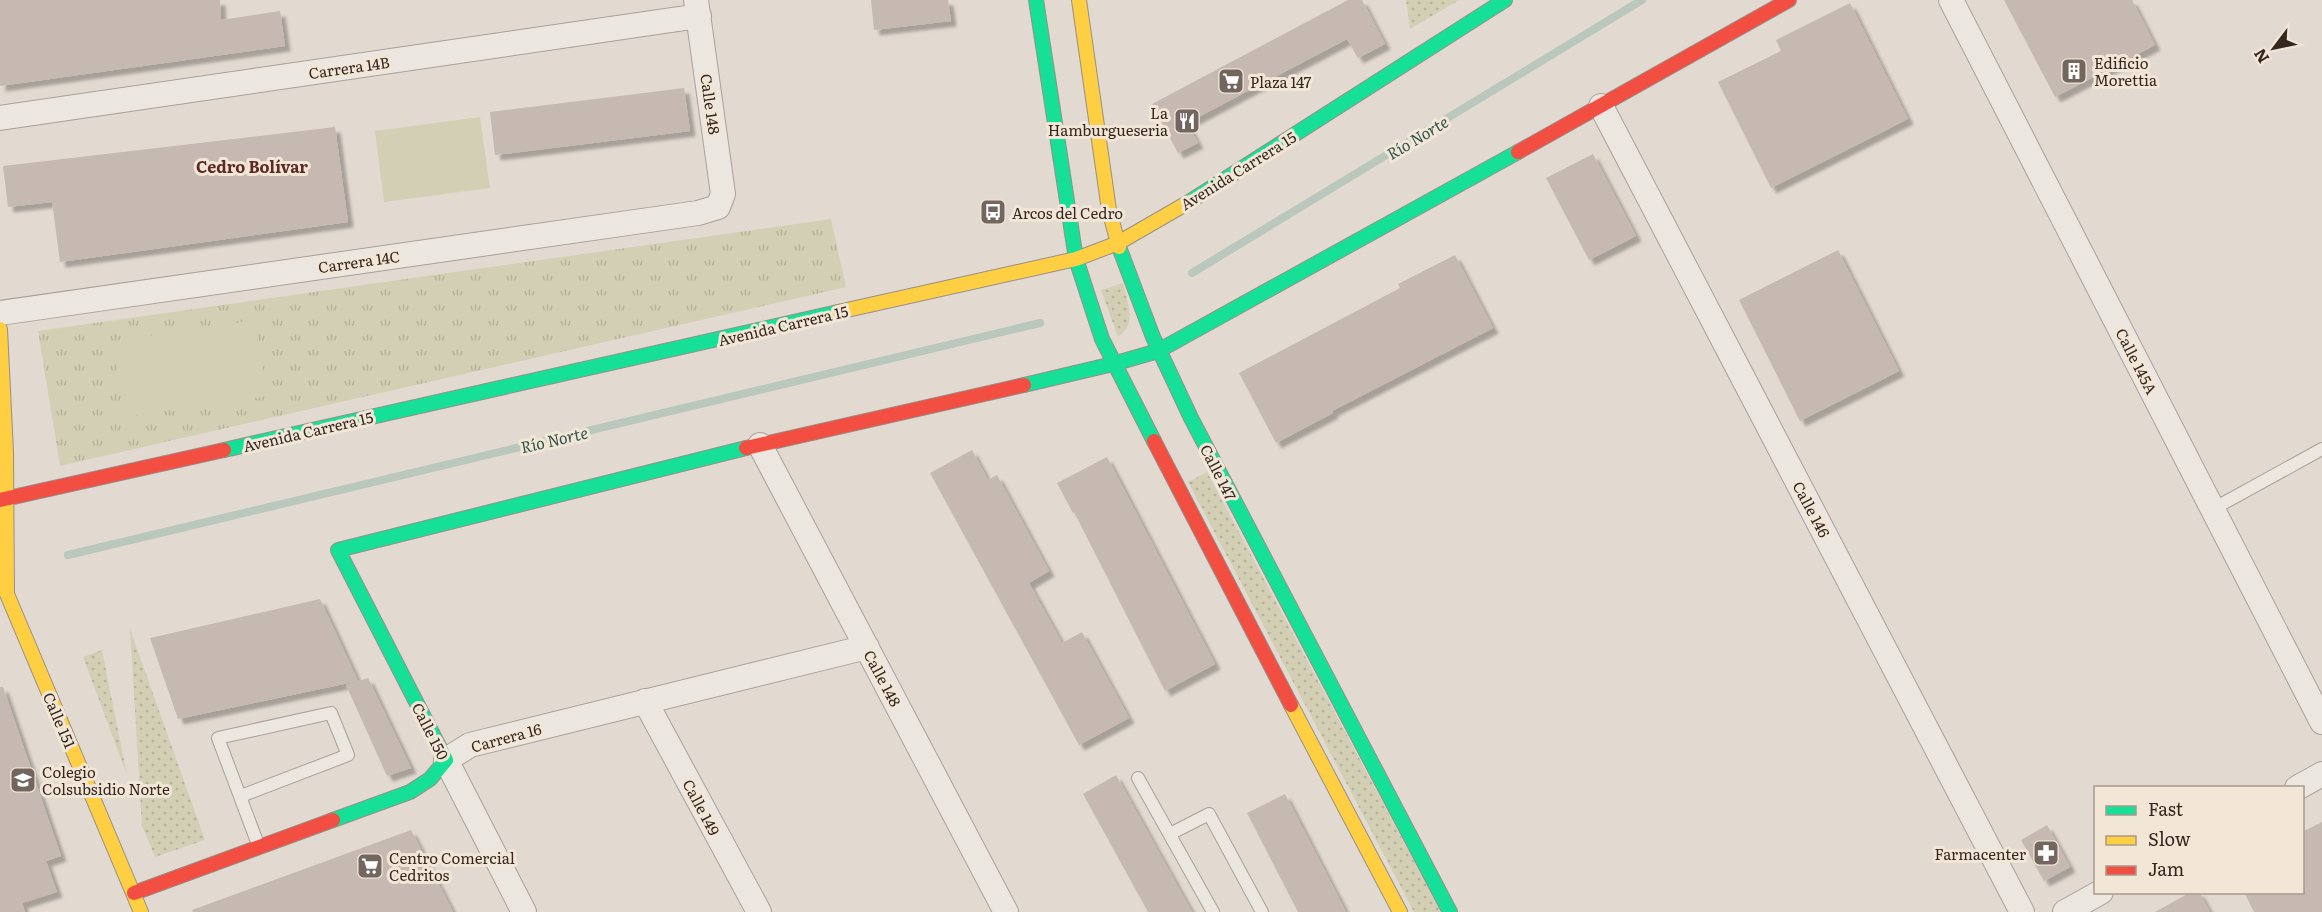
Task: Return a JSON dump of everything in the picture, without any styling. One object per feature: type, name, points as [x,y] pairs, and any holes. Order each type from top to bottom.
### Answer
[{"type":"main road","points":[[1036,0],[1076,259],[1088,302],[1113,364],[1400,912]]},
{"type":"main road","name":"Calle 147","points":[[1079,0],[1109,210],[1143,317],[1158,351],[1450,912]]},
{"type":"main road","name":"Avenida Carrera 15","points":[[3,499],[1076,259],[1118,243],[1189,202],[1504,0]]},
{"type":"main road","points":[[760,445],[1113,364],[1158,351],[1789,0]]},
{"type":"main road","name":"Calle 151","points":[[0,329],[6,452],[3,499],[7,594]]},
{"type":"main road","name":"Calle 150","points":[[446,760],[338,550],[760,445]]},
{"type":"main road","name":"Calle 151","points":[[0,570],[7,594],[141,912]]},
{"type":"main road","name":"Carrera 16","points":[[134,893],[410,792],[430,778],[446,760]]},
{"type":"street","name":"Calle 145A","points":[[1951,0],[2322,722]]},
{"type":"street","name":"Carrera 14B","points":[[0,118],[439,54],[698,8]]},
{"type":"street","name":"Calle 148","points":[[698,8],[723,194],[718,207]]},
{"type":"street","name":"Calle 146","points":[[1601,106],[2022,912]]},
{"type":"street","name":"Carrera 14C","points":[[0,314],[698,213],[718,207]]},
{"type":"street","name":"Calle 148","points":[[760,445],[1006,912]]},
{"type":"street","name":"Carrera 16","points":[[446,760],[470,745],[867,647]]},
{"type":"street","name":"Calle 149","points":[[645,701],[759,912]]},
{"type":"street","name":"Calle 150","points":[[446,760],[524,912]]},
{"type":"street","points":[[2300,786],[2322,774]]},
{"type":"street","points":[[2065,912],[2098,894]]},
{"type":"lane","points":[[2213,509],[2322,449]]},
{"type":"lane","points":[[241,795],[348,755],[331,713],[218,738],[259,847]]},
{"type":"lane","points":[[1138,778],[1213,912]]},
{"type":"lane","points":[[1170,834],[1209,814],[1262,912]]},
{"type":"green space","points":[[1406,0],[1459,0],[1410,29]]},
{"type":"green space","points":[[480,117],[490,188],[384,202],[375,131]]},
{"type":"green space","points":[[831,219],[846,287],[60,466],[38,331]]},
{"type":"green space","points":[[1123,283],[1129,319],[1128,325],[1118,337],[1101,290]]},
{"type":"green space","points":[[256,320],[267,396],[125,417],[113,341]]},
{"type":"green space","points":[[1207,472],[1441,912],[1414,912],[1188,482]]},
{"type":"green space","points":[[130,629],[205,840],[155,857],[142,826]]},
{"type":"green space","points":[[102,650],[127,775],[83,657]]},
{"type":"building","points":[[0,0],[220,0],[221,20],[280,11],[285,46],[0,86]]},
{"type":"building","points":[[871,0],[948,0],[951,21],[874,30]]},
{"type":"building","name":"Plaza 147","points":[[1348,0],[1362,0],[1385,44],[1358,58],[1347,39],[1187,123],[1198,143],[1178,153],[1152,104]]},
{"type":"building","name":"Edificio Morettia","points":[[2004,0],[2132,0],[2155,45],[2055,97]]},
{"type":"building","points":[[1850,3],[1908,119],[1771,188],[1718,82],[1781,51],[1776,40]]},
{"type":"building","points":[[684,88],[690,131],[495,155],[490,112]]},
{"type":"building","points":[[335,127],[348,222],[60,262],[52,202],[8,207],[3,166]]},
{"type":"building","points":[[1593,154],[1636,236],[1589,260],[1546,178]]},
{"type":"building","points":[[1838,250],[1899,371],[1800,421],[1739,300]]},
{"type":"building","points":[[1455,255],[1493,328],[1332,411],[1333,413],[1276,443],[1239,373],[1400,288],[1398,284]]},
{"type":"building","points":[[972,450],[988,480],[997,475],[1049,571],[1029,583],[1062,643],[1082,632],[1129,718],[1079,745],[930,473]]},
{"type":"building","points":[[1107,457],[1215,664],[1165,691],[1057,483]]},
{"type":"building","points":[[320,599],[358,681],[178,719],[150,638]]},
{"type":"building","points":[[368,678],[411,768],[387,776],[346,685]]},
{"type":"building","name":"Colegio Colsubsidio Norte","points":[[0,687],[3,687],[61,856],[46,861],[57,892],[22,903],[25,912],[0,912]]},
{"type":"building","points":[[1116,775],[1192,912],[1148,912],[1083,794]]},
{"type":"building","points":[[1285,794],[1346,912],[1298,912],[1247,813]]},
{"type":"building","points":[[2322,822],[2322,912],[2254,912],[2245,894],[2304,894],[2304,831]]},
{"type":"building","name":"Farmacenter","points":[[2047,825],[2070,867],[2044,881],[2021,840]]},
{"type":"building","name":"Centro Comercial Cedritos","points":[[411,830],[453,912],[193,912],[192,910]]},
{"type":"building","points":[[2187,894],[2200,894],[2210,912],[2155,912]]},
{"type":"waterway","name":"Río Norte","points":[[1192,273],[1642,0]]},
{"type":"waterway","name":"Río Norte","points":[[68,555],[1040,323]]},
{"type":"traffic: fast","points":[[1036,0],[1076,259],[1102,339],[1154,441]]},
{"type":"traffic: fast","points":[[1189,202],[1505,0]]},
{"type":"traffic: fast","points":[[1024,385],[1158,351],[1518,152]]},
{"type":"traffic: fast","points":[[1119,247],[1153,337],[1191,418],[1450,912]]},
{"type":"traffic: fast","points":[[224,450],[838,312]]},
{"type":"traffic: fast","points":[[333,820],[410,792],[430,779],[446,760],[338,550],[746,448]]},
{"type":"traffic: slow","points":[[1079,0],[1109,210],[1119,247]]},
{"type":"traffic: slow","points":[[838,312],[1076,259],[1118,243],[1189,202]]},
{"type":"traffic: slow","points":[[0,329],[6,452],[7,592]]},
{"type":"traffic: slow","points":[[0,570],[7,594],[141,912]]},
{"type":"traffic: slow","points":[[1291,705],[1400,912]]},
{"type":"traffic: jam","points":[[1518,152],[1789,0]]},
{"type":"traffic: jam","points":[[746,448],[1024,385]]},
{"type":"traffic: jam","points":[[1154,441],[1291,705]]},
{"type":"traffic: jam","points":[[0,500],[224,450]]},
{"type":"traffic: jam","points":[[134,893],[333,820]]},
{"type":"place","name":"Edificio Morettia","points":[[2074,71]]},
{"type":"place","name":"Plaza 147","points":[[1231,81]]},
{"type":"place","name":"La Hamburgueseria","points":[[1187,121]]},
{"type":"place","name":"Arcos del Cedro","points":[[993,212]]},
{"type":"place","name":"Colegio Colsubsidio Norte","points":[[23,780]]},
{"type":"place","name":"Farmacenter","points":[[2046,853]]},
{"type":"place","name":"Centro Comercial Cedritos","points":[[370,866]]},
{"type":"district","name":"Cedro Bolívar","points":[[252,166]]}]
